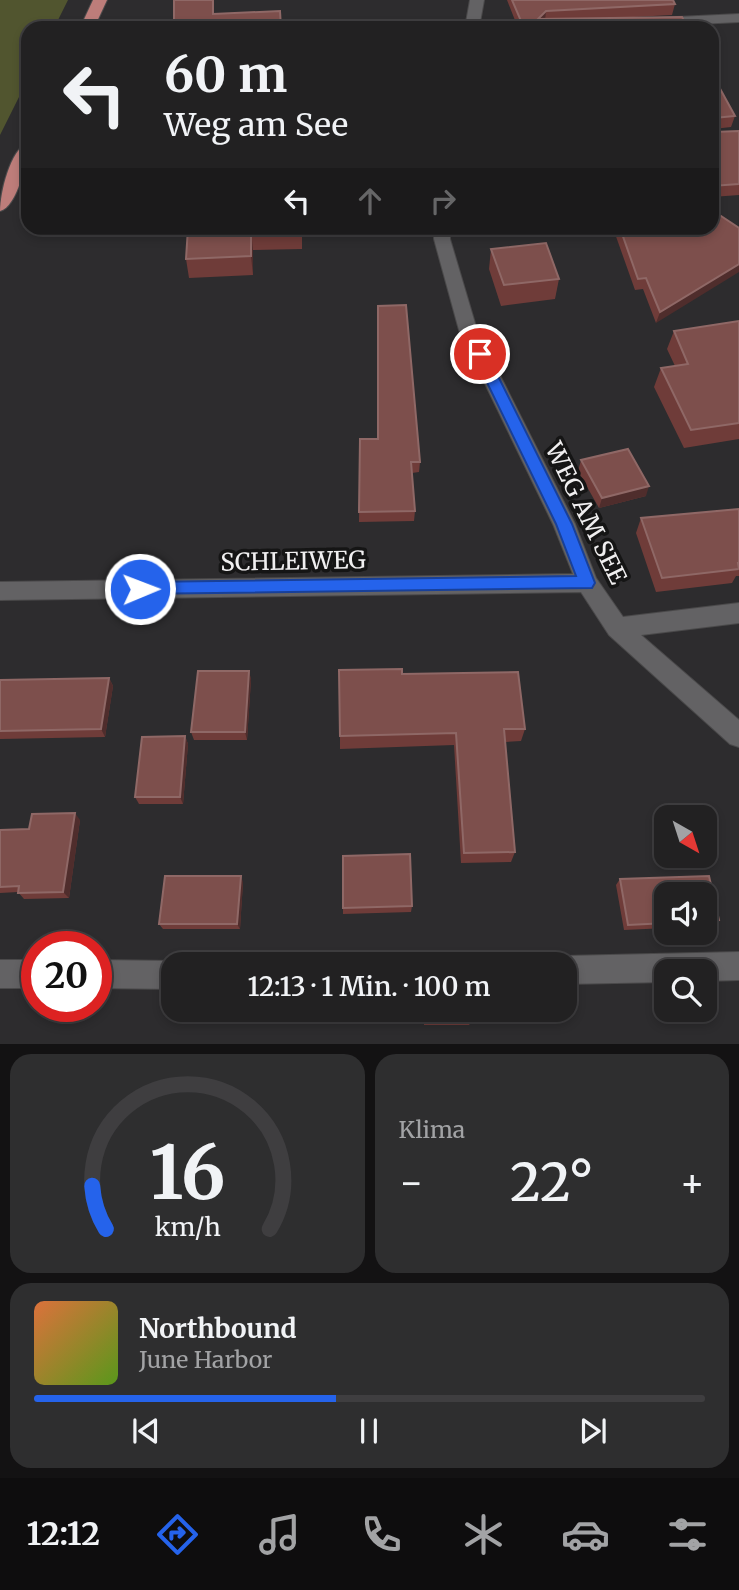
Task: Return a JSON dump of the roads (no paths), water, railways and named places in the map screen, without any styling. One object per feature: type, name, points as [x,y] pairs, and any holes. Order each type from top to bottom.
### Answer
[{"type":"main road","points":[[90,21],[100,0]]},
{"type":"main road","points":[[0,206],[21,162]]},
{"type":"lane","points":[[473,21],[477,0]]},
{"type":"lane","points":[[681,21],[739,18]]},
{"type":"lane","name":"WEG AM SEE","points":[[442,235],[468,330],[564,524],[587,583],[617,628],[739,736]]},
{"type":"lane","name":"SCHLEIWEG","points":[[0,591],[587,583]]},
{"type":"lane","points":[[617,628],[739,613]]},
{"type":"lane","points":[[577,970],[739,967]]},
{"type":"lane","points":[[0,974],[21,974]]},
{"type":"lane","points":[[112,974],[161,975]]}]
